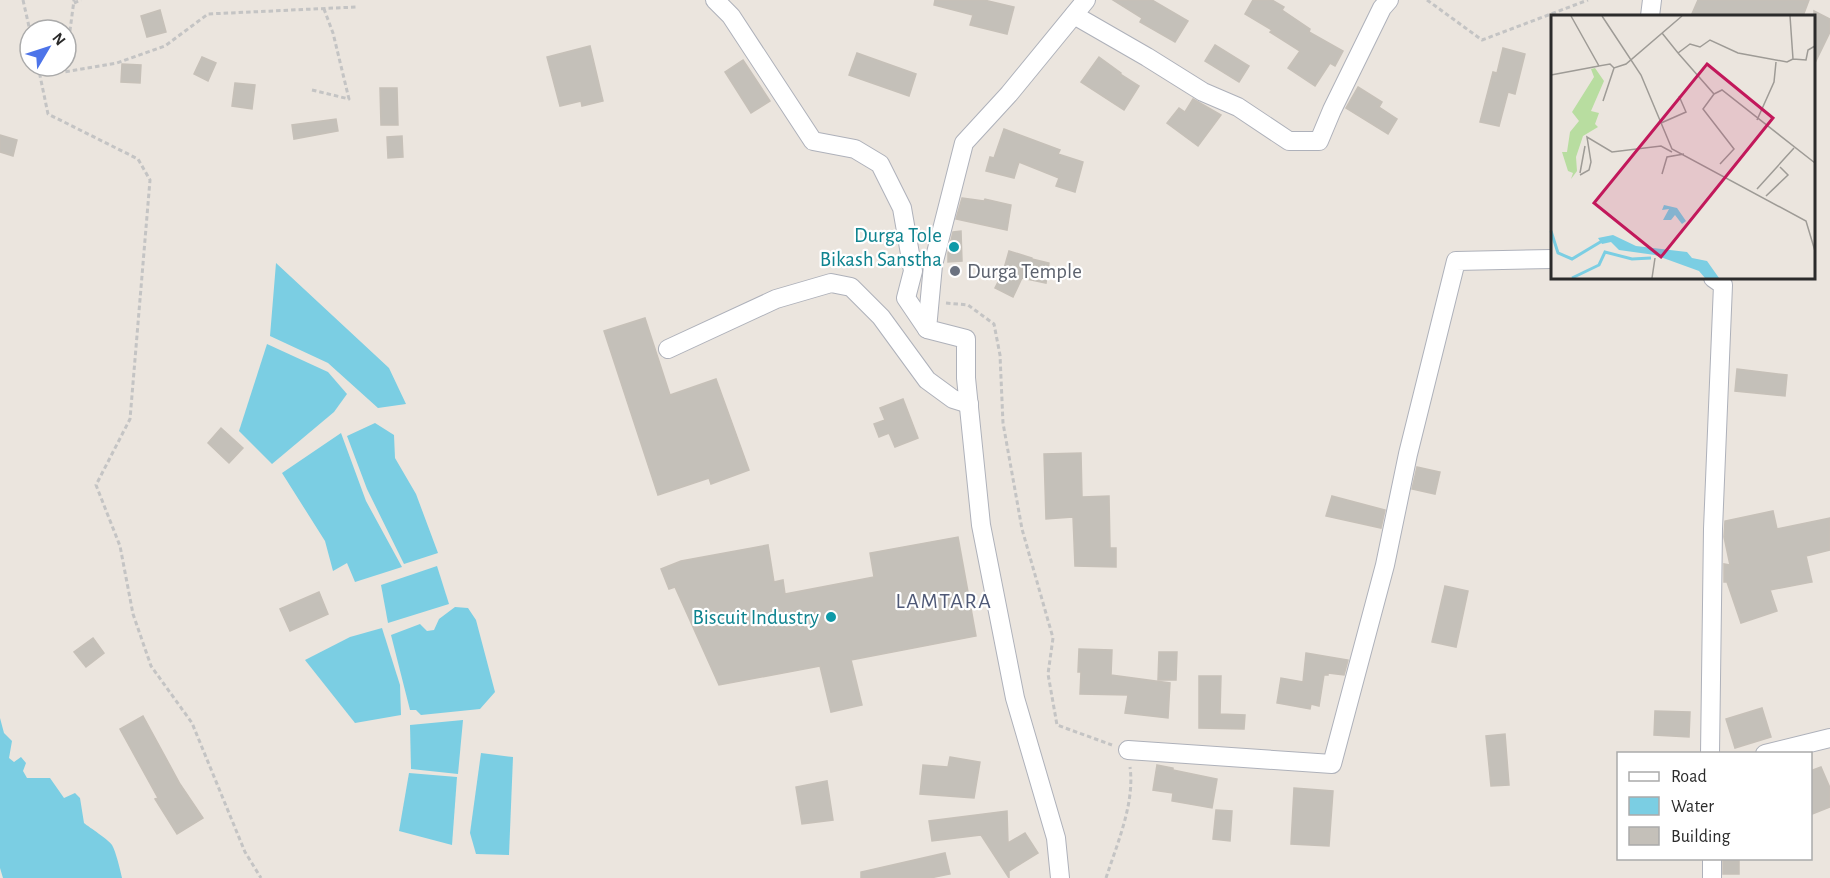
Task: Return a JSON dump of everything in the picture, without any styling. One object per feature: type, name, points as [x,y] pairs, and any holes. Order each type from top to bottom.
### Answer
[{"type":"street","points":[[716,0],[731,16],[813,141],[855,149],[880,164],[902,208],[913,271],[906,298],[927,329],[966,339],[966,378],[981,525],[1016,698],[1056,838],[1060,878]]},
{"type":"street","points":[[927,329],[933,265],[963,143],[1009,94],[1086,0]]},
{"type":"street","points":[[1074,15],[1203,92],[1238,107],[1289,141],[1319,141],[1382,8],[1389,0]]},
{"type":"street","points":[[1650,15],[1652,0]]},
{"type":"street","points":[[1128,750],[1332,764],[1385,565],[1408,454],[1456,261],[1551,259]]},
{"type":"street","points":[[1710,752],[1713,529],[1723,285],[1714,279]]},
{"type":"street","points":[[668,349],[776,299],[831,283],[851,287],[881,316],[927,380],[953,399],[969,404]]},
{"type":"street","points":[[1769,752],[1830,738]]},
{"type":"street","points":[[1712,860],[1712,878]]},
{"type":"path","points":[[23,0],[27,18]]},
{"type":"path","points":[[72,18],[74,1],[81,0]]},
{"type":"path","points":[[1427,0],[1482,40],[1588,0]]},
{"type":"path","points":[[78,70],[117,63],[165,46],[208,14],[356,7]]},
{"type":"path","points":[[312,90],[348,99],[333,33],[324,9]]},
{"type":"path","points":[[40,78],[48,114],[138,159],[150,180],[130,419],[96,485],[120,546],[133,614],[151,666],[192,723],[245,852],[261,878]]},
{"type":"path","points":[[930,301],[968,305],[994,324],[1000,355],[1003,423],[1022,529],[1053,638],[1048,674],[1057,725],[1128,750],[1132,780],[1123,825],[1106,878]]},
{"type":"water","points":[[276,263],[389,368],[406,404],[378,408],[328,363],[270,336]]},
{"type":"water","points":[[267,344],[328,372],[347,394],[334,412],[272,464],[239,431]]},
{"type":"water","points":[[375,423],[394,435],[395,458],[416,494],[438,553],[404,564],[367,489],[347,436]]},
{"type":"water","points":[[341,433],[366,501],[402,567],[355,582],[347,563],[333,571],[325,541],[282,473]]},
{"type":"water","points":[[437,566],[449,604],[388,623],[381,585]]},
{"type":"water","points":[[455,607],[468,608],[476,620],[495,692],[480,709],[421,715],[416,710],[410,710],[391,635],[420,624],[427,631],[434,630],[439,619]]},
{"type":"water","points":[[382,628],[400,685],[401,715],[355,723],[305,660],[350,637]]},
{"type":"water","points":[[0,718],[4,733],[12,741],[9,758],[14,762],[21,757],[26,763],[23,771],[27,778],[50,778],[64,798],[75,793],[80,798],[84,823],[112,845],[122,878],[3,878],[0,868]]},
{"type":"water","points":[[463,720],[458,774],[411,769],[410,725]]},
{"type":"water","points":[[481,753],[513,757],[509,855],[476,854],[470,833]]},
{"type":"water","points":[[409,773],[457,777],[452,845],[399,831]]},
{"type":"building","points":[[935,0],[984,0],[1014,7],[1007,34],[970,25],[973,15],[934,5]]},
{"type":"building","points":[[1113,0],[1152,0],[1188,21],[1175,42],[1140,22],[1142,18]]},
{"type":"building","points":[[1253,0],[1272,0],[1284,7],[1282,10],[1310,29],[1309,32],[1343,51],[1335,66],[1330,63],[1315,86],[1288,68],[1300,51],[1245,14]]},
{"type":"building","points":[[1698,0],[1809,0],[1803,15],[1691,15]]},
{"type":"building","points":[[160,10],[166,32],[147,37],[141,16]]},
{"type":"building","points":[[1814,11],[1830,19],[1830,32],[1815,63],[1815,15]]},
{"type":"building","points":[[1215,45],[1249,66],[1239,82],[1205,61]]},
{"type":"building","points":[[590,46],[603,101],[582,106],[581,101],[560,106],[547,57]]},
{"type":"building","points":[[1503,48],[1525,54],[1515,94],[1508,92],[1499,126],[1480,122],[1493,72],[1497,73]]},
{"type":"building","points":[[857,53],[916,74],[909,96],[849,75]]},
{"type":"building","points":[[202,57],[216,63],[208,81],[194,74]]},
{"type":"building","points":[[1099,57],[1139,86],[1124,110],[1081,82]]},
{"type":"building","points":[[743,60],[770,101],[751,113],[725,72]]},
{"type":"building","points":[[122,64],[141,65],[140,83],[121,82]]},
{"type":"building","points":[[235,83],[255,85],[252,109],[232,106]]},
{"type":"building","points":[[1358,87],[1382,102],[1379,107],[1397,119],[1388,134],[1346,108]]},
{"type":"building","points":[[380,88],[397,88],[398,125],[381,125]]},
{"type":"building","points":[[1193,99],[1221,115],[1198,146],[1167,123],[1179,108],[1185,112]]},
{"type":"building","points":[[336,119],[338,131],[294,139],[292,125]]},
{"type":"building","points":[[1004,129],[1060,150],[1058,154],[1083,162],[1075,192],[1056,186],[1059,178],[1019,162],[1014,178],[986,171],[990,157],[994,158]]},
{"type":"building","points":[[0,135],[17,140],[13,156],[0,152]]},
{"type":"building","points":[[402,136],[403,157],[388,158],[387,137]]},
{"type":"building","points":[[962,198],[984,201],[985,199],[1011,205],[1007,230],[956,219]]},
{"type":"building","name":"Durga Tole Bikash Sanstha","points":[[961,231],[962,261],[948,262],[953,232]]},
{"type":"building","points":[[1009,251],[1049,263],[1046,283],[1022,278],[1013,297],[995,288],[1003,272]]},
{"type":"building","points":[[645,318],[670,395],[716,379],[749,470],[711,484],[709,478],[658,495],[604,331]]},
{"type":"building","points":[[1737,369],[1787,375],[1785,396],[1735,391]]},
{"type":"building","points":[[903,399],[918,438],[895,447],[889,433],[879,437],[874,424],[885,420],[880,408]]},
{"type":"building","points":[[221,428],[243,448],[229,463],[208,443]]},
{"type":"building","points":[[1081,453],[1082,497],[1109,496],[1110,548],[1116,548],[1116,567],[1075,566],[1073,517],[1046,519],[1044,454]]},
{"type":"building","points":[[1417,467],[1440,472],[1435,494],[1412,489]]},
{"type":"building","points":[[1332,496],[1385,510],[1381,528],[1326,516]]},
{"type":"building","points":[[1773,511],[1777,529],[1830,518],[1830,550],[1806,556],[1812,582],[1770,590],[1777,611],[1741,623],[1727,582],[1724,582],[1724,564],[1730,565],[1724,537],[1725,521]]},
{"type":"building","name":"Biscuit Industry","points":[[958,537],[976,636],[851,660],[862,705],[831,712],[820,666],[719,685],[675,587],[669,589],[661,569],[681,561],[768,545],[774,582],[783,580],[785,594],[874,577],[870,553]]},
{"type":"building","points":[[1445,586],[1468,591],[1456,647],[1432,642]]},
{"type":"building","points":[[319,592],[328,614],[290,631],[280,609]]},
{"type":"building","points":[[93,638],[104,653],[86,667],[74,652]]},
{"type":"building","points":[[1079,649],[1112,650],[1111,675],[1170,683],[1168,718],[1125,713],[1128,695],[1080,694]]},
{"type":"building","points":[[1159,652],[1177,652],[1176,680],[1158,680]]},
{"type":"building","points":[[1306,653],[1348,660],[1344,675],[1328,673],[1324,675],[1319,706],[1311,704],[1310,709],[1277,703],[1281,678],[1303,682]]},
{"type":"building","points":[[1199,676],[1221,676],[1220,714],[1245,715],[1244,729],[1199,728]]},
{"type":"building","points":[[1762,708],[1771,737],[1735,748],[1726,719]]},
{"type":"building","points":[[1655,711],[1690,712],[1689,737],[1654,735]]},
{"type":"building","points":[[143,716],[180,784],[203,818],[177,834],[155,799],[158,798],[120,729]]},
{"type":"building","points":[[1505,734],[1509,785],[1491,786],[1486,736]]},
{"type":"building","points":[[950,757],[980,762],[974,798],[920,794],[923,765],[948,767]]},
{"type":"building","points":[[1157,765],[1217,779],[1212,808],[1172,801],[1173,793],[1153,790]]},
{"type":"building","points":[[1821,767],[1830,788],[1830,807],[1812,814],[1812,770]]},
{"type":"building","points":[[827,781],[833,820],[802,824],[796,787]]},
{"type":"building","points":[[1294,788],[1333,791],[1329,846],[1291,844]]},
{"type":"building","points":[[1216,810],[1232,811],[1230,841],[1213,839]]},
{"type":"building","points":[[1007,811],[1008,843],[1025,833],[1038,853],[1009,871],[1009,878],[981,835],[932,841],[929,821]]},
{"type":"building","points":[[945,853],[950,874],[930,878],[861,878],[861,872]]},
{"type":"building","points":[[1723,860],[1739,860],[1739,874],[1723,874]]},
{"type":"place","name":"Durga Tole Bikash Sanstha","points":[[954,247]]},
{"type":"place","name":"Durga Temple","points":[[955,271]]},
{"type":"place","name":"Biscuit Industry","points":[[831,617]]},
{"type":"district","name":"LAMTARA","points":[[944,601]]}]
